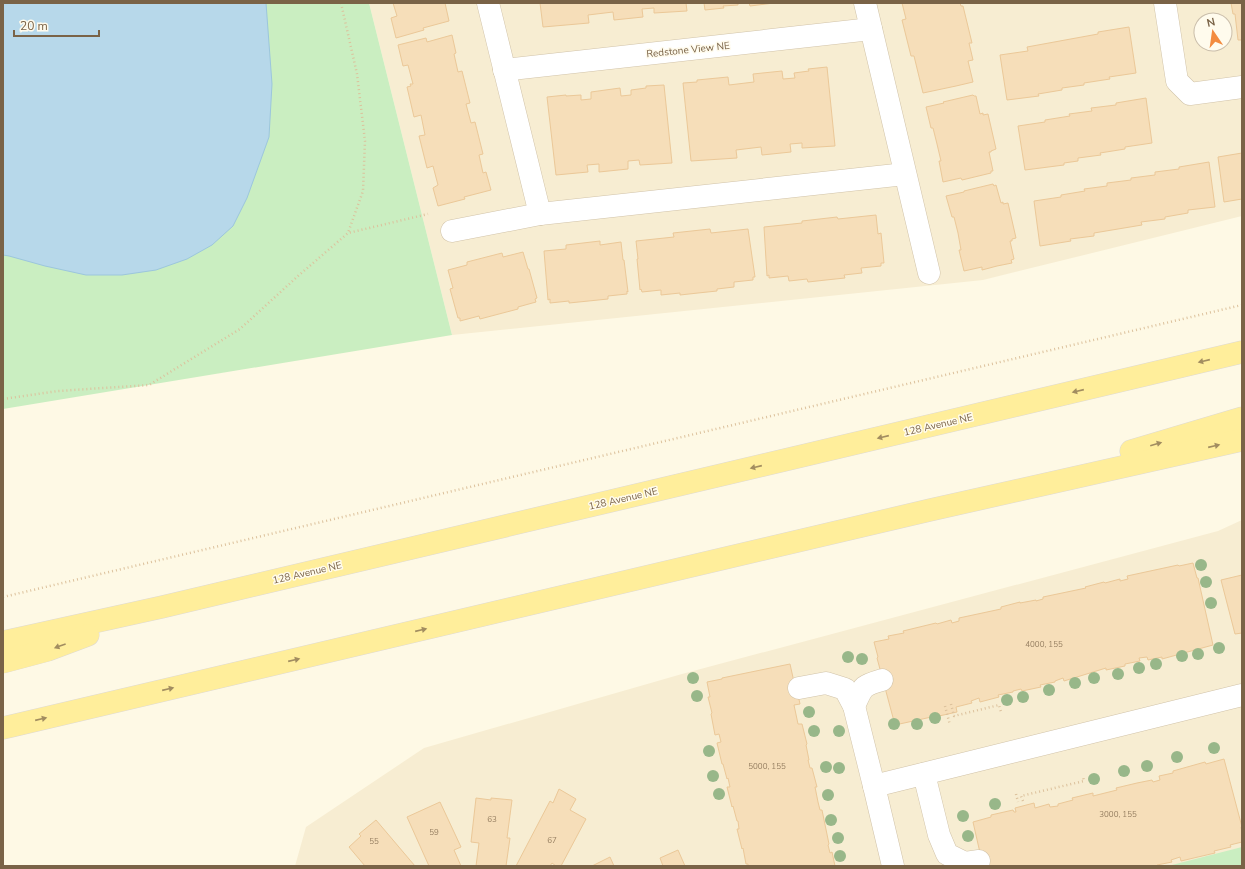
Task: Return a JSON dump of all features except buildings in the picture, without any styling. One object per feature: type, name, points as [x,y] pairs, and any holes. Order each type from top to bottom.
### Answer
[{"type":"main road","name":"128 Avenue NE","points":[[3,642],[162,608],[1242,352]]},
{"type":"main road","points":[[930,510],[1242,418]]},
{"type":"main road","points":[[3,728],[930,510],[1242,440]]},
{"type":"main road","points":[[3,631],[54,621],[162,608]]},
{"type":"main road","points":[[3,662],[48,650],[162,608]]},
{"type":"lane","points":[[488,3],[540,214]]},
{"type":"lane","points":[[865,3],[929,273]]},
{"type":"lane","points":[[1165,3],[1177,81],[1190,94],[1242,87]]},
{"type":"lane","name":"Redstone View NE","points":[[504,70],[871,29]]},
{"type":"lane","points":[[452,231],[540,214],[905,174]]},
{"type":"lane","points":[[854,706],[861,691],[866,685],[882,680]]},
{"type":"lane","points":[[799,688],[826,683],[845,689],[854,706],[893,866]]},
{"type":"lane","points":[[874,786],[1242,695]]},
{"type":"lane","points":[[924,774],[939,835],[947,854],[965,863],[979,861]]},
{"type":"path","points":[[341,3],[357,74],[365,141],[363,191],[348,233]]},
{"type":"path","points":[[3,399],[58,391],[149,385],[240,329],[348,233],[428,214]]},
{"type":"path","points":[[3,597],[1242,305]]},
{"type":"path","points":[[951,704],[954,716],[999,704],[1001,712]]},
{"type":"path","points":[[945,706],[950,724]]},
{"type":"path","points":[[1022,801],[1022,796],[1084,781],[1083,777]]},
{"type":"path","points":[[1016,794],[1018,802]]},
{"type":"shaded area","points":[[369,3],[1242,3],[1242,216],[983,280],[452,335]]},
{"type":"shaded area","points":[[1242,520],[1242,866],[295,866],[306,827],[424,748],[682,674],[1218,531]]},
{"type":"green space","points":[[3,3],[369,3],[452,335],[3,409]]},
{"type":"green space","points":[[1242,847],[1242,866],[1168,866]]},
{"type":"water","points":[[3,3],[266,3],[272,84],[269,137],[247,198],[233,226],[212,245],[187,259],[156,270],[122,275],[86,275],[3,255]]}]
